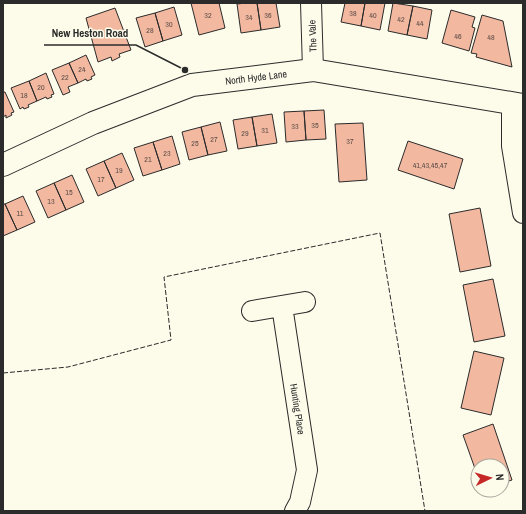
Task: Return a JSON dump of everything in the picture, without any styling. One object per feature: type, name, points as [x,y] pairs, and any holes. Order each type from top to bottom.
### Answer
[{"type":"street","name":"The Vale","points":[[311,3],[313,70]]},
{"type":"street","name":"North Hyde Lane","points":[[3,165],[92,123],[192,85],[313,70],[517,105]]},
{"type":"street","points":[[517,105],[512,146],[523,213]]},
{"type":"street","points":[[252,311],[305,302]]},
{"type":"street","name":"Hunting Place","points":[[282,306],[307,470],[300,502],[295,511]]},
{"type":"building","points":[[191,3],[219,3],[225,28],[199,35]]},
{"type":"building","points":[[257,3],[261,30],[241,33],[237,4]]},
{"type":"building","points":[[257,3],[276,3],[280,27],[261,30]]},
{"type":"building","points":[[345,3],[365,3],[361,26],[341,22]]},
{"type":"building","points":[[365,3],[385,3],[380,30],[361,26]]},
{"type":"building","points":[[393,3],[413,6],[407,35],[388,31]]},
{"type":"building","points":[[413,6],[432,10],[427,39],[407,35]]},
{"type":"building","points":[[174,7],[182,35],[163,41],[155,13]]},
{"type":"building","points":[[115,8],[131,50],[119,54],[120,57],[112,61],[111,57],[98,62],[86,18]]},
{"type":"building","points":[[451,10],[475,17],[472,27],[475,28],[469,51],[442,43]]},
{"type":"building","points":[[155,13],[163,41],[145,47],[136,18]]},
{"type":"building","points":[[482,15],[503,21],[512,67],[476,57],[477,54],[471,53]]},
{"type":"building","points":[[86,55],[95,75],[91,77],[92,79],[87,81],[86,79],[78,83],[69,63]]},
{"type":"building","points":[[69,63],[78,83],[68,87],[70,92],[63,95],[52,70]]},
{"type":"building","points":[[46,73],[54,94],[51,95],[52,97],[47,99],[46,97],[37,101],[29,81]]},
{"type":"building","points":[[29,81],[37,101],[28,105],[29,107],[24,109],[23,107],[20,109],[11,88]]},
{"type":"building","points":[[3,92],[5,92],[14,112],[6,118],[6,115],[3,117]]},
{"type":"building","points":[[324,110],[326,139],[306,140],[304,111]]},
{"type":"building","points":[[304,111],[306,140],[286,142],[284,112]]},
{"type":"building","points":[[272,114],[277,143],[257,146],[252,117]]},
{"type":"building","points":[[252,117],[257,146],[238,149],[233,120]]},
{"type":"building","points":[[220,122],[227,151],[208,155],[201,127]]},
{"type":"building","points":[[363,123],[367,180],[339,182],[335,124]]},
{"type":"building","points":[[201,127],[208,155],[189,160],[182,132]]},
{"type":"building","points":[[172,136],[180,164],[162,170],[153,142]]},
{"type":"building","points":[[408,141],[463,159],[454,189],[398,170]]},
{"type":"building","points":[[153,142],[162,170],[143,176],[134,148]]},
{"type":"building","points":[[122,153],[134,180],[116,188],[104,161]]},
{"type":"building","points":[[104,161],[116,188],[98,196],[86,169]]},
{"type":"building","points":[[72,175],[84,202],[66,210],[54,183]]},
{"type":"building","points":[[54,183],[66,210],[48,218],[36,191]]},
{"type":"building","points":[[23,196],[35,222],[17,230],[5,204]]},
{"type":"building","points":[[3,204],[5,204],[17,230],[3,236]]},
{"type":"building","points":[[480,208],[491,266],[460,272],[449,214]]},
{"type":"building","points":[[493,279],[505,336],[474,342],[463,285]]},
{"type":"building","points":[[474,351],[504,358],[491,415],[461,408]]},
{"type":"building","points":[[493,424],[505,458],[471,458],[463,435]]},
{"type":"fence","points":[[3,373],[68,367],[171,340],[164,277],[380,233],[425,511]]},
{"type":"place","name":"New Heston Road","points":[[185,70]]}]
